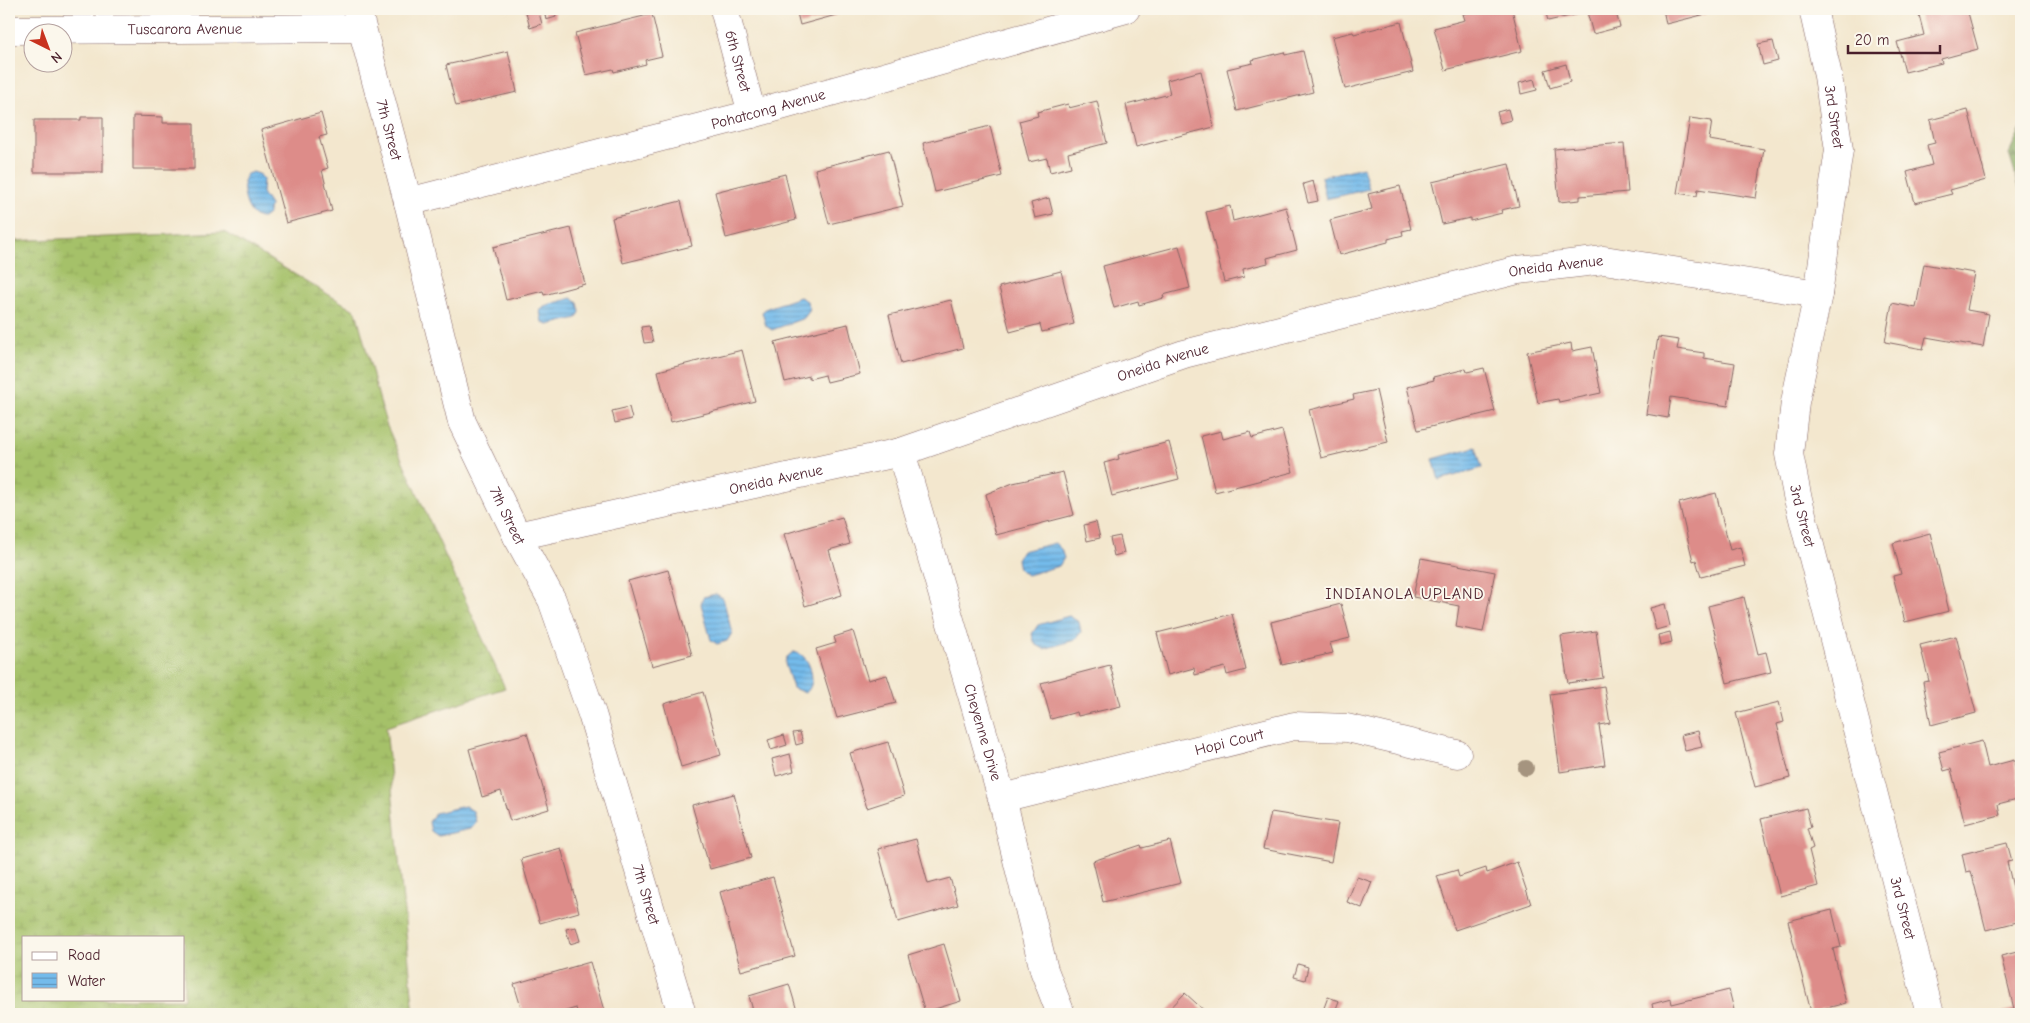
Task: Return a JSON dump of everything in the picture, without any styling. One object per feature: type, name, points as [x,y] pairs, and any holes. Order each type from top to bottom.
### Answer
[{"type":"street","name":"6th Street","points":[[724,9],[752,114]]},
{"type":"street","name":"Pohatcong Avenue","points":[[408,202],[752,114],[1065,17],[1126,9]]},
{"type":"street","name":"3rd Street","points":[[1813,9],[1828,76],[1839,150],[1818,294],[1795,402],[1789,454],[1797,495],[1930,1014]]},
{"type":"street","name":"Tuscarora Avenue","points":[[9,30],[359,18]]},
{"type":"street","name":"7th Street","points":[[359,18],[408,202],[462,422],[517,536],[552,600],[592,714],[682,1014]]},
{"type":"street","name":"Oneida Avenue","points":[[517,536],[901,452],[1184,354],[1518,270],[1604,260],[1818,294]]},
{"type":"street","name":"Cheyenne Drive","points":[[901,452],[1002,798],[1044,970],[1061,1014]]},
{"type":"street","name":"Hopi Court","points":[[1002,798],[1294,726],[1348,728],[1457,754]]},
{"type":"green space","points":[[2021,128],[2021,194],[2009,154]]},
{"type":"green space","points":[[224,232],[356,311],[386,424],[505,688],[386,727],[414,1014],[9,1014],[9,241]]},
{"type":"water","points":[[1363,167],[1369,189],[1326,199],[1321,177]]},
{"type":"water","points":[[253,172],[259,174],[263,179],[262,193],[270,205],[268,214],[263,218],[257,217],[248,208],[244,193],[247,174]]},
{"type":"water","points":[[800,297],[807,301],[810,310],[804,318],[772,330],[766,326],[762,312],[767,308]]},
{"type":"water","points":[[572,298],[578,303],[580,312],[577,318],[548,325],[542,322],[540,311],[544,306]]},
{"type":"water","points":[[1476,447],[1482,468],[1439,480],[1433,459]]},
{"type":"water","points":[[1055,543],[1061,549],[1064,558],[1059,566],[1027,575],[1019,569],[1017,559],[1022,551]]},
{"type":"water","points":[[716,594],[723,598],[732,633],[727,641],[717,644],[711,640],[701,604],[703,597]]},
{"type":"water","points":[[1069,616],[1079,622],[1081,632],[1075,640],[1044,649],[1035,644],[1032,634],[1038,625]]},
{"type":"water","points":[[793,652],[799,653],[804,657],[811,670],[811,683],[805,693],[793,688],[785,664],[786,658]]},
{"type":"water","points":[[465,806],[473,811],[476,822],[470,829],[438,836],[431,831],[429,822],[435,813]]},
{"type":"building","points":[[525,9],[538,9],[542,24],[530,28]]},
{"type":"building","points":[[544,9],[554,9],[556,17],[546,20]]},
{"type":"building","points":[[796,9],[847,9],[847,12],[800,25]]},
{"type":"building","points":[[1485,9],[1512,9],[1522,51],[1445,70],[1434,28],[1465,20],[1463,14]]},
{"type":"building","points":[[1545,9],[1615,9],[1620,27],[1593,34],[1587,12],[1548,21]]},
{"type":"building","points":[[1663,9],[1704,9],[1706,14],[1666,24]]},
{"type":"building","points":[[1924,9],[1967,9],[1978,49],[1941,59],[1942,63],[1905,72],[1897,42],[1924,35],[1919,15],[1926,13]]},
{"type":"building","points":[[652,14],[662,56],[645,60],[646,64],[614,72],[613,69],[586,75],[575,33]]},
{"type":"building","points":[[1401,22],[1413,72],[1345,89],[1332,37],[1353,32],[1354,34]]},
{"type":"building","points":[[1773,41],[1778,61],[1763,65],[1758,44]]},
{"type":"building","points":[[508,51],[517,92],[456,106],[446,65]]},
{"type":"building","points":[[1303,51],[1313,92],[1237,111],[1227,69],[1253,63],[1252,60],[1284,52],[1285,55]]},
{"type":"building","points":[[1566,64],[1570,82],[1550,88],[1545,70]]},
{"type":"building","points":[[1201,71],[1214,127],[1136,147],[1126,105],[1170,94],[1167,80]]},
{"type":"building","points":[[1534,79],[1537,90],[1521,94],[1519,83]]},
{"type":"building","points":[[1097,101],[1107,143],[1068,153],[1071,167],[1050,172],[1047,158],[1029,162],[1019,121],[1038,116],[1037,112],[1068,104],[1069,108]]},
{"type":"building","points":[[1508,109],[1511,120],[1500,123],[1497,112]]},
{"type":"building","points":[[1968,110],[1986,180],[1950,190],[1952,194],[1915,203],[1907,172],[1932,165],[1927,145],[1935,143],[1930,120]]},
{"type":"building","points":[[321,113],[327,135],[319,137],[328,168],[322,170],[332,211],[286,223],[261,130]]},
{"type":"building","points":[[133,116],[163,117],[163,123],[194,123],[194,169],[133,169]]},
{"type":"building","points":[[81,117],[103,117],[103,172],[34,172],[34,120],[81,120]]},
{"type":"building","points":[[1690,118],[1712,121],[1709,140],[1764,149],[1756,198],[1698,189],[1697,196],[1677,193]]},
{"type":"building","points":[[990,126],[1002,176],[935,192],[923,143]]},
{"type":"building","points":[[1624,143],[1628,192],[1580,196],[1580,200],[1559,202],[1554,149]]},
{"type":"building","points":[[889,150],[903,206],[829,224],[815,169]]},
{"type":"building","points":[[1509,164],[1519,206],[1501,210],[1502,213],[1470,221],[1470,218],[1442,224],[1432,182]]},
{"type":"building","points":[[785,174],[796,220],[726,238],[715,192]]},
{"type":"building","points":[[1313,181],[1318,201],[1308,203],[1303,184]]},
{"type":"building","points":[[1400,186],[1411,229],[1402,231],[1403,235],[1388,239],[1388,242],[1339,255],[1330,220],[1372,209],[1368,194]]},
{"type":"building","points":[[1049,198],[1053,214],[1035,218],[1031,203]]},
{"type":"building","points":[[681,201],[692,246],[623,263],[612,218]]},
{"type":"building","points":[[1230,206],[1233,221],[1286,207],[1297,250],[1267,258],[1268,263],[1243,269],[1244,277],[1224,282],[1206,212]]},
{"type":"building","points":[[571,228],[585,284],[544,295],[543,291],[506,300],[493,247]]},
{"type":"building","points":[[1179,246],[1190,288],[1163,295],[1164,298],[1139,305],[1138,301],[1114,308],[1103,266]]},
{"type":"building","points":[[1924,264],[1974,273],[1967,310],[1989,314],[1983,347],[1926,337],[1923,349],[1885,342],[1892,303],[1916,308]]},
{"type":"building","points":[[1061,271],[1074,324],[1042,332],[1040,324],[1010,332],[999,287]]},
{"type":"building","points":[[951,300],[963,348],[901,364],[889,315]]},
{"type":"building","points":[[848,324],[860,374],[827,382],[825,375],[809,379],[809,376],[785,382],[775,342]]},
{"type":"building","points":[[649,326],[653,342],[644,343],[641,327]]},
{"type":"building","points":[[1658,337],[1679,340],[1677,349],[1704,353],[1704,358],[1735,363],[1728,406],[1671,397],[1668,418],[1646,414]]},
{"type":"building","points":[[1571,343],[1572,351],[1592,347],[1601,393],[1559,402],[1558,399],[1538,403],[1527,352]]},
{"type":"building","points":[[742,350],[755,401],[671,422],[658,371]]},
{"type":"building","points":[[1484,368],[1495,411],[1418,430],[1407,387],[1434,380],[1433,377],[1466,369],[1467,372]]},
{"type":"building","points":[[1376,390],[1388,442],[1321,458],[1309,410],[1354,399],[1353,395]]},
{"type":"building","points":[[629,407],[632,419],[615,423],[612,411]]},
{"type":"building","points":[[1282,430],[1293,472],[1215,492],[1201,436],[1221,431],[1223,439],[1250,432],[1252,438]]},
{"type":"building","points":[[1169,442],[1179,479],[1112,496],[1104,463],[1119,459],[1118,455]]},
{"type":"building","points":[[1063,472],[1074,515],[996,535],[986,494],[1013,483]]},
{"type":"building","points":[[1716,493],[1730,550],[1740,547],[1745,566],[1701,577],[1696,560],[1693,561],[1679,503]]},
{"type":"building","points":[[842,517],[850,544],[829,550],[842,595],[805,606],[784,534]]},
{"type":"building","points":[[1096,522],[1100,538],[1087,541],[1084,525]]},
{"type":"building","points":[[1930,533],[1949,611],[1905,622],[1893,576],[1901,574],[1893,543]]},
{"type":"building","points":[[1120,536],[1124,553],[1114,556],[1110,538]]},
{"type":"building","points":[[1421,558],[1495,572],[1483,632],[1456,627],[1459,606],[1413,597]]},
{"type":"building","points":[[668,570],[692,655],[652,666],[628,581]]},
{"type":"building","points":[[1744,597],[1758,654],[1766,652],[1771,672],[1727,683],[1708,606]]},
{"type":"building","points":[[1341,604],[1350,638],[1330,643],[1333,653],[1282,665],[1271,622]]},
{"type":"building","points":[[1665,604],[1670,626],[1656,630],[1650,608]]},
{"type":"building","points":[[1232,614],[1246,670],[1227,675],[1225,667],[1195,675],[1194,668],[1168,675],[1157,633]]},
{"type":"building","points":[[853,631],[868,680],[887,675],[896,703],[837,718],[816,649],[836,643],[834,637]]},
{"type":"building","points":[[1596,631],[1603,678],[1568,683],[1561,636]]},
{"type":"building","points":[[1670,632],[1672,642],[1660,645],[1658,635]]},
{"type":"building","points":[[1956,636],[1976,713],[1931,725],[1923,682],[1929,681],[1920,645]]},
{"type":"building","points":[[1110,665],[1121,706],[1078,716],[1077,712],[1051,719],[1041,683]]},
{"type":"building","points":[[1604,686],[1610,723],[1599,725],[1605,765],[1560,772],[1550,694]]},
{"type":"building","points":[[703,692],[721,755],[681,767],[664,704]]},
{"type":"building","points":[[1779,702],[1784,722],[1777,724],[1790,778],[1755,787],[1736,713]]},
{"type":"building","points":[[1698,731],[1702,747],[1685,751],[1681,735]]},
{"type":"building","points":[[800,732],[803,743],[796,745],[793,733]]},
{"type":"building","points":[[527,733],[549,809],[510,821],[501,791],[482,797],[469,749]]},
{"type":"building","points":[[784,735],[787,745],[771,750],[768,740]]},
{"type":"building","points":[[1982,741],[1988,767],[2014,760],[2021,798],[1998,804],[2000,815],[1965,824],[1951,769],[1944,771],[1939,752]]},
{"type":"building","points":[[888,742],[904,796],[867,808],[850,753]]},
{"type":"building","points":[[790,754],[794,771],[776,776],[772,759]]},
{"type":"building","points":[[734,794],[751,858],[710,869],[692,805]]},
{"type":"building","points":[[1806,808],[1811,827],[1807,828],[1813,848],[1809,850],[1818,886],[1780,896],[1761,819]]},
{"type":"building","points":[[1271,812],[1338,823],[1331,862],[1263,849]]},
{"type":"building","points":[[916,839],[928,884],[950,878],[958,905],[898,922],[878,849]]},
{"type":"building","points":[[1170,841],[1181,883],[1103,902],[1093,861],[1141,845],[1142,848]]},
{"type":"building","points":[[2007,843],[2012,861],[2007,862],[2021,921],[1986,930],[1971,871],[1966,872],[1962,854]]},
{"type":"building","points":[[561,848],[579,912],[540,923],[521,859]]},
{"type":"building","points":[[1517,862],[1531,904],[1455,930],[1437,876],[1457,870],[1459,877],[1486,868],[1487,873]]},
{"type":"building","points":[[773,877],[795,956],[741,971],[720,892]]},
{"type":"building","points":[[1357,877],[1372,882],[1362,908],[1347,902]]},
{"type":"building","points":[[1832,910],[1841,947],[1833,949],[1846,1003],[1811,1012],[1788,921]]},
{"type":"building","points":[[576,927],[580,941],[570,944],[566,929]]},
{"type":"building","points":[[944,944],[961,1001],[925,1012],[908,955]]},
{"type":"building","points":[[2021,951],[2021,1014],[2004,1014],[2003,1012],[2014,1009],[2001,956]]},
{"type":"building","points":[[590,962],[605,1014],[578,1014],[576,1008],[556,1014],[523,1014],[514,984]]},
{"type":"building","points":[[1298,964],[1308,967],[1305,980],[1294,977]]},
{"type":"building","points":[[789,984],[798,1014],[754,1014],[749,996]]},
{"type":"building","points":[[1729,990],[1735,1014],[1654,1014],[1652,1004],[1671,999],[1672,1004]]},
{"type":"building","points":[[1185,993],[1208,1014],[1165,1014]]},
{"type":"building","points":[[1328,997],[1339,1001],[1334,1014],[1322,1013]]},
{"type":"district","name":"INDIANOLA UPLAND","points":[[1405,594]]}]
